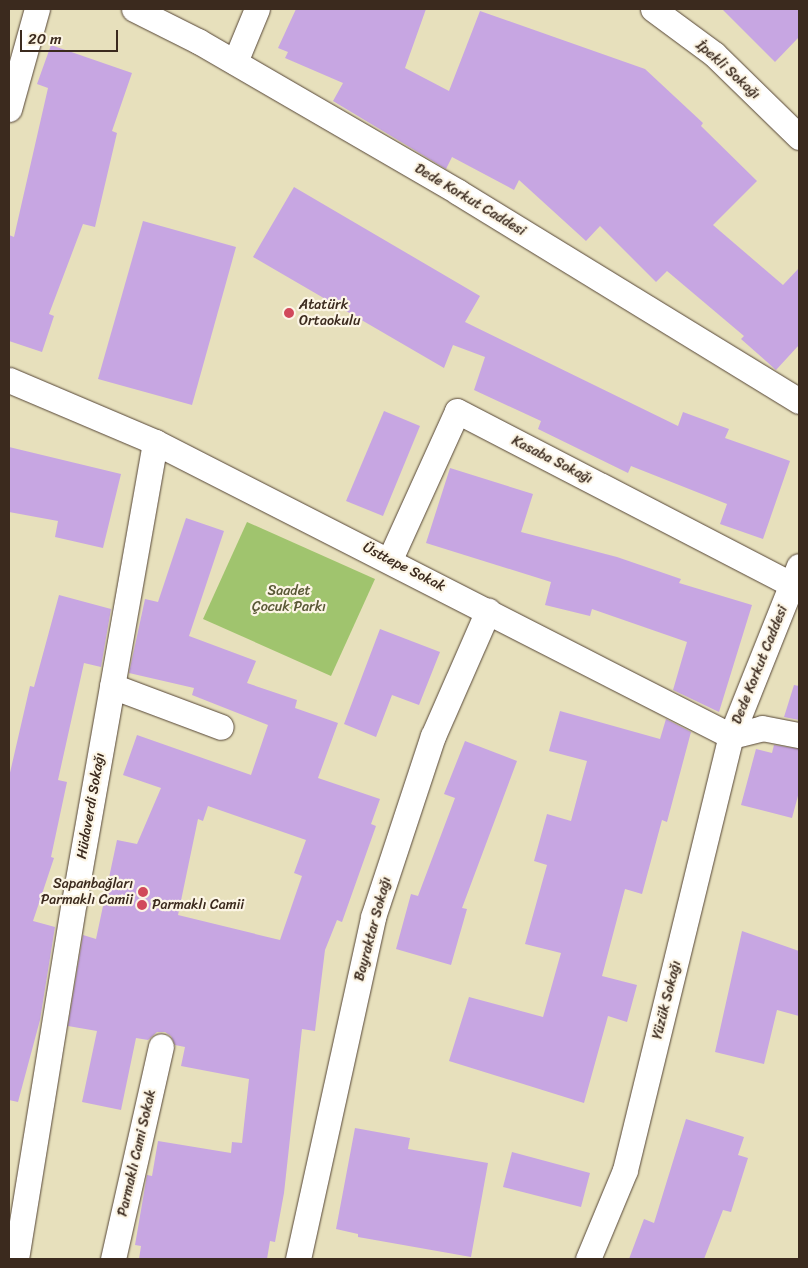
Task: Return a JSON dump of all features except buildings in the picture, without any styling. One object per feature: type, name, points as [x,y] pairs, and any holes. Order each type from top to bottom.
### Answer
[{"type":"street","points":[[9,109],[37,9]]},
{"type":"street","name":"Dede Korkut Caddesi","points":[[134,9],[235,62],[458,192],[799,402]]},
{"type":"street","points":[[235,62],[257,9]]},
{"type":"street","name":"İpekli Sokağı","points":[[653,9],[714,54],[799,137]]},
{"type":"street","name":"Üsttepe Sokak","points":[[9,380],[156,442],[390,559],[731,736]]},
{"type":"street","name":"Kasaba Sokağı","points":[[390,559],[457,411],[796,575]]},
{"type":"street","name":"Hüdaverdi Sokağı","points":[[16,1259],[112,686],[156,442]]},
{"type":"street","name":"Dede Korkut Caddesi","points":[[731,736],[796,575]]},
{"type":"street","name":"Bayraktar Sokağı","points":[[298,1259],[373,917],[433,736],[488,611]]},
{"type":"street","points":[[112,686],[221,727]]},
{"type":"street","points":[[731,736],[762,728],[799,735]]},
{"type":"street","name":"Yüzük Sokağı","points":[[588,1259],[625,1170],[731,736]]},
{"type":"street","name":"Parmaklı Cami Sokak","points":[[113,1259],[161,1046]]},
{"type":"green space","name":"Saadet Çocuk Parkı","points":[[247,522],[375,579],[331,676],[203,619]]},
{"type":"place","name":"Atatürk Ortaokulu","points":[[289,313]]},
{"type":"place","name":"Sapanbağları Parmaklı Camii","points":[[143,892]]},
{"type":"place","name":"Parmaklı Camii","points":[[142,905]]}]
